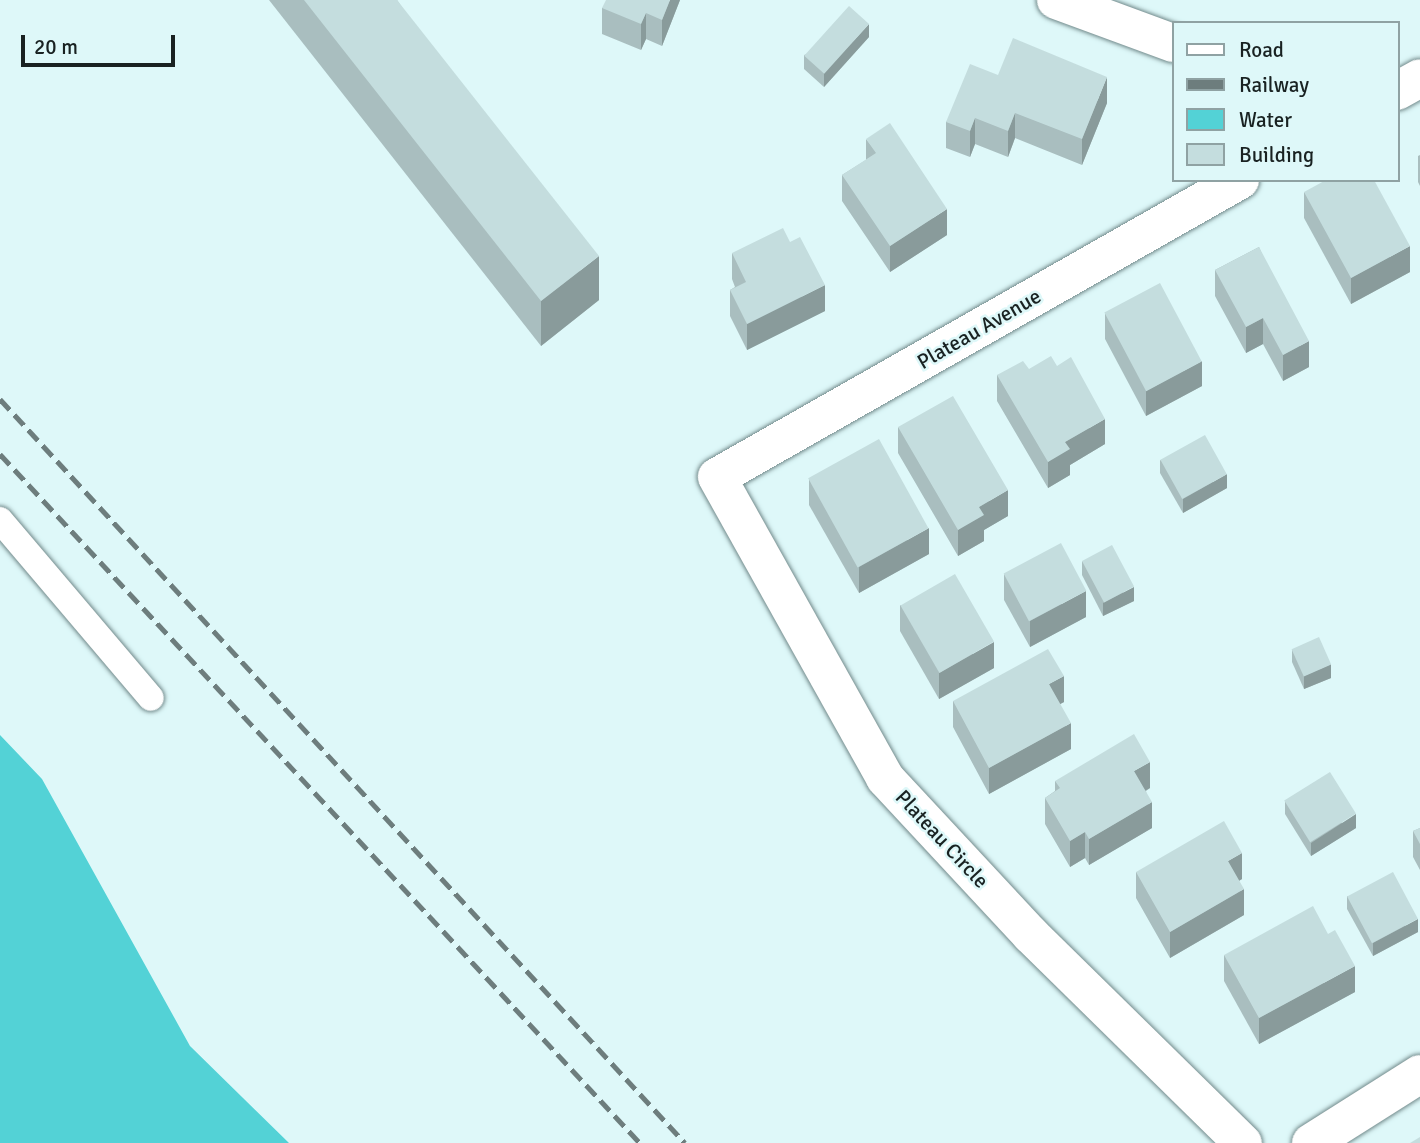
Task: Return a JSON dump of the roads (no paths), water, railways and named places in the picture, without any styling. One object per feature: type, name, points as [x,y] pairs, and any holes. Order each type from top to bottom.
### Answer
[{"type":"street","points":[[1056,0],[1172,43]]},
{"type":"street","points":[[1399,90],[1420,78]]},
{"type":"street","name":"Plateau Avenue","points":[[717,477],[1236,182]]},
{"type":"street","name":"Plateau Circle","points":[[717,477],[886,778],[1031,934],[1243,1143]]},
{"type":"street","points":[[1311,1143],[1420,1074]]},
{"type":"lane","points":[[0,520],[151,698]]},
{"type":"water","points":[[0,735],[42,779],[190,1046],[289,1143],[0,1143]]},
{"type":"railway","points":[[0,399],[685,1143]]},
{"type":"railway","points":[[0,454],[640,1143]]}]
